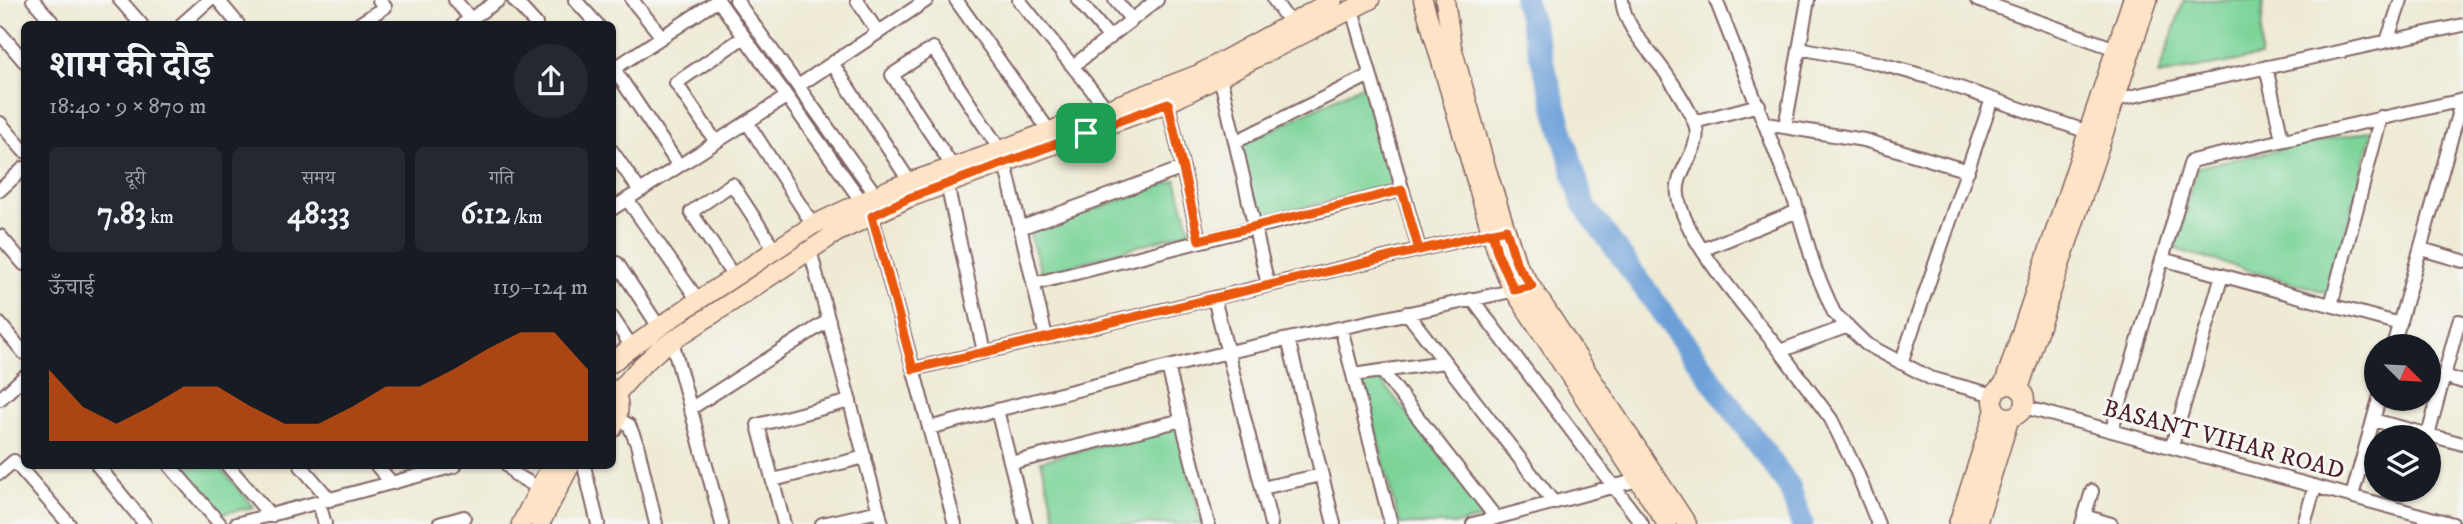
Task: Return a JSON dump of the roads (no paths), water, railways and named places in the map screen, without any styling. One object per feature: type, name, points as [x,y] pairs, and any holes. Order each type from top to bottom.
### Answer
[{"type":"street","points":[[33,0],[51,21]]},
{"type":"street","points":[[120,0],[138,21]]},
{"type":"street","points":[[186,21],[209,0]]},
{"type":"street","points":[[218,0],[236,21]]},
{"type":"street","points":[[364,21],[385,7],[379,0]]},
{"type":"street","points":[[454,0],[469,21]]},
{"type":"street","points":[[473,21],[499,0]]},
{"type":"street","points":[[514,0],[533,21]]},
{"type":"street","points":[[575,0],[594,21]]},
{"type":"street","points":[[632,0],[662,37]]},
{"type":"street","points":[[616,68],[718,0],[786,97],[870,205]]},
{"type":"street","points":[[736,0],[798,86],[870,205],[955,524]]},
{"type":"street","points":[[856,0],[878,33]]},
{"type":"street","points":[[798,86],[927,0]]},
{"type":"street","points":[[956,0],[1050,132]]},
{"type":"street","points":[[1019,0],[1108,110]]},
{"type":"street","points":[[1078,0],[1110,37]]},
{"type":"street","points":[[1115,0],[1132,20]]},
{"type":"street","points":[[1073,66],[1157,0]]},
{"type":"street","points":[[1273,0],[1290,23]]},
{"type":"street","points":[[1002,157],[1050,132],[1199,74],[1333,0]]},
{"type":"street","points":[[616,360],[698,300],[814,225],[1002,157],[1168,103],[1370,0]]},
{"type":"street","points":[[1423,0],[1499,231],[1517,265],[1523,288],[1667,524]]},
{"type":"street","points":[[1445,0],[1452,47],[1499,231]]},
{"type":"street","points":[[1622,0],[1639,39],[1664,71],[1694,122],[1697,137],[1677,193],[1682,212],[1702,250],[1831,419],[1878,524]]},
{"type":"street","name":"BASANT VIHAR ROAD","points":[[1716,0],[1759,105],[1798,211],[1815,269],[1834,313],[1866,344],[1930,378],[2453,524]]},
{"type":"street","points":[[1785,127],[1808,0]]},
{"type":"street","points":[[1977,0],[2116,49]]},
{"type":"street","points":[[1977,524],[2008,401],[2088,132],[2132,0]]},
{"type":"street","points":[[1958,524],[2008,401],[2148,0]]},
{"type":"street","points":[[2387,41],[2401,0]]},
{"type":"street","points":[[1352,9],[1419,250]]},
{"type":"street","points":[[2115,100],[2463,25]]},
{"type":"street","points":[[0,33],[21,58]]},
{"type":"street","points":[[716,142],[676,83],[744,37]]},
{"type":"street","points":[[984,352],[950,176],[892,75],[933,48],[1002,157],[1046,337]]},
{"type":"street","points":[[1799,48],[1877,62],[2088,132]]},
{"type":"street","points":[[832,63],[910,182]]},
{"type":"street","points":[[2266,67],[2281,139]]},
{"type":"street","points":[[616,74],[680,166]]},
{"type":"street","points":[[1235,142],[1370,75]]},
{"type":"street","points":[[1220,76],[1268,285]]},
{"type":"street","points":[[616,206],[786,97]]},
{"type":"street","points":[[1901,363],[1992,99]]},
{"type":"street","points":[[2112,430],[2191,161],[2463,100],[2397,334]]},
{"type":"street","points":[[1168,103],[1199,240]]},
{"type":"street","points":[[1694,122],[1759,105]]},
{"type":"street","points":[[2331,305],[2381,117]]},
{"type":"street","points":[[747,122],[814,225]]},
{"type":"street","points":[[0,123],[21,148]]},
{"type":"street","points":[[1766,124],[1864,139],[1968,171]]},
{"type":"street","points":[[616,157],[639,191]]},
{"type":"street","points":[[1020,228],[1183,168]]},
{"type":"street","points":[[0,190],[21,174]]},
{"type":"street","points":[[616,390],[671,341],[836,233],[870,205],[910,182],[950,176]]},
{"type":"street","points":[[734,277],[691,212],[732,184],[775,250]]},
{"type":"street","points":[[1034,284],[1402,190]]},
{"type":"street","points":[[627,199],[698,300]]},
{"type":"street","points":[[1702,250],[1798,211]]},
{"type":"street","points":[[913,369],[1499,231]]},
{"type":"street","points":[[0,236],[21,260]]},
{"type":"street","points":[[2421,249],[2463,261]]},
{"type":"street","points":[[810,250],[881,518],[822,524]]},
{"type":"street","points":[[2162,259],[2400,324]]},
{"type":"street","points":[[616,264],[659,327]]},
{"type":"street","points":[[2172,446],[2222,275]]},
{"type":"street","points":[[929,428],[1228,352],[1523,288]]},
{"type":"street","points":[[1523,288],[1687,524]]},
{"type":"street","points":[[1214,298],[1271,524]]},
{"type":"street","points":[[1472,299],[1642,524]]},
{"type":"street","points":[[1406,313],[1554,503]]},
{"type":"street","points":[[690,409],[829,320]]},
{"type":"street","points":[[2431,425],[2459,321],[2463,322]]},
{"type":"street","points":[[616,323],[632,346]]},
{"type":"street","points":[[0,324],[21,349]]},
{"type":"street","points":[[1780,351],[1848,326]]},
{"type":"street","points":[[1341,328],[1391,524]]},
{"type":"street","points":[[1288,339],[1334,524]]},
{"type":"street","points":[[671,341],[722,524]]},
{"type":"street","points":[[1353,375],[1444,362]]},
{"type":"street","points":[[1168,367],[1208,524]]},
{"type":"street","points":[[1382,371],[1496,518]]},
{"type":"street","points":[[2444,376],[2463,382]]},
{"type":"street","points":[[1,395],[21,379]]},
{"type":"street","points":[[616,397],[620,406],[616,420]]},
{"type":"street","points":[[784,524],[758,425],[850,401]]},
{"type":"street","points":[[997,410],[1026,524]]},
{"type":"street","points":[[2352,496],[2376,411]]},
{"type":"street","points":[[1011,463],[1182,420]]},
{"type":"street","points":[[2373,421],[2389,425]]},
{"type":"street","points":[[616,424],[629,425],[637,444],[656,524]]},
{"type":"street","points":[[2441,438],[2463,444]]},
{"type":"street","points":[[773,480],[865,457]]},
{"type":"street","points":[[0,473],[14,461],[69,524]]},
{"type":"street","points":[[100,469],[145,524]]},
{"type":"street","points":[[173,469],[220,524]]},
{"type":"street","points":[[231,469],[271,516]]},
{"type":"street","points":[[303,469],[325,502],[325,524]]},
{"type":"street","points":[[380,469],[392,483]]},
{"type":"street","points":[[236,524],[325,502],[434,469]]},
{"type":"street","points":[[511,469],[516,475],[540,488]]},
{"type":"street","points":[[521,524],[550,469]]},
{"type":"street","points":[[540,524],[568,469]]},
{"type":"street","points":[[585,469],[598,524]]},
{"type":"street","points":[[1262,488],[1322,475]]},
{"type":"street","points":[[1473,524],[1638,480]]},
{"type":"street","points":[[2304,524],[2315,486]]},
{"type":"street","points":[[2092,491],[2083,520],[2111,524]]},
{"type":"street","points":[[439,524],[464,517],[460,524]]},
{"type":"waterway","points":[[1525,0],[1583,204],[1789,486],[1802,524]]}]
